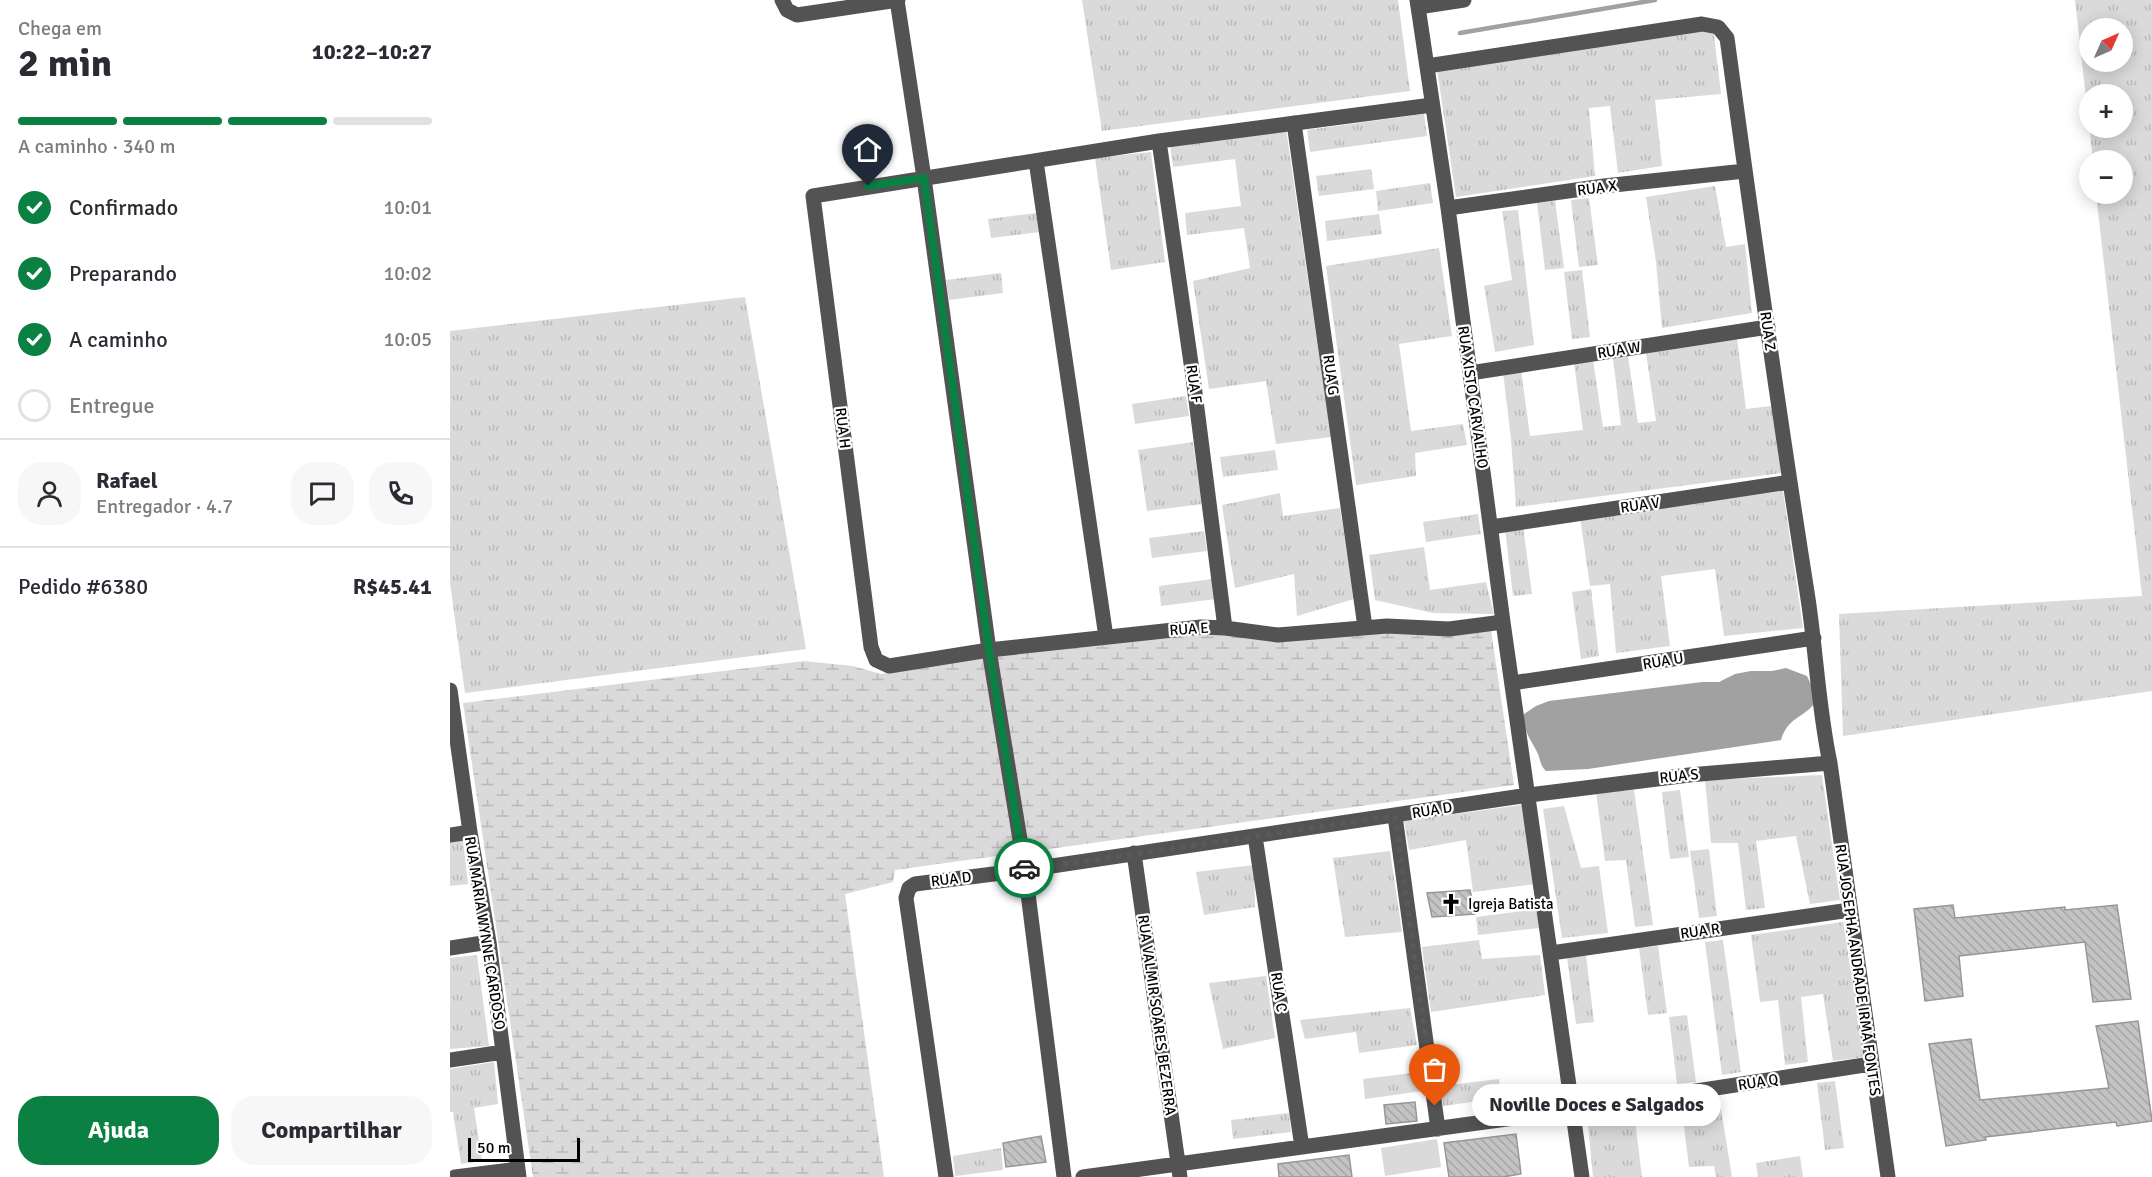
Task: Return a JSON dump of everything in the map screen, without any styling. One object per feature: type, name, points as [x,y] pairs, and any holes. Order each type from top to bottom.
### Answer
[{"type":"street","points":[[784,5],[796,15],[897,0],[989,650],[1025,870],[1065,1177]]},
{"type":"street","points":[[1418,3],[1464,0]]},
{"type":"street","name":"RUA XISTO CARVALHO","points":[[1418,3],[1582,1177]]},
{"type":"street","name":"RUA Z","points":[[1427,66],[1702,24],[1718,27],[1727,38],[1815,644],[1824,737]]},
{"type":"street","points":[[924,178],[1159,141],[1432,105]]},
{"type":"street","name":"RUA G","points":[[1294,123],[1365,627]]},
{"type":"street","name":"RUA F","points":[[1159,141],[1225,628]]},
{"type":"street","points":[[1036,161],[1106,637]]},
{"type":"street","name":"RUA X","points":[[1448,208],[1604,186],[1745,171]]},
{"type":"street","name":"RUA H","points":[[876,660],[871,647],[813,196],[924,178]]},
{"type":"street","name":"RUA W","points":[[1470,373],[1768,327]]},
{"type":"street","name":"RUA V","points":[[1491,526],[1790,482]]},
{"type":"street","name":"RUA E","points":[[876,660],[889,666],[989,650],[1201,627],[1278,635],[1365,627],[1449,628],[1503,622]]},
{"type":"street","name":"RUA U","points":[[1512,683],[1815,644]]},
{"type":"street","name":"RUA MARIA WYNNE CARDOSO","points":[[450,690],[470,832],[489,942],[518,1173]]},
{"type":"street","name":"RUA JOSEPHA ANDRADE IRMÃ FONTES","points":[[1824,737],[1830,763],[1888,1177]]},
{"type":"street","name":"RUA S","points":[[1529,795],[1689,775],[1830,763]]},
{"type":"street","name":"RUA D","points":[[946,1177],[906,898],[909,888],[918,883],[1025,870],[1529,795]]},
{"type":"street","points":[[1395,816],[1438,1129]]},
{"type":"street","points":[[450,835],[470,832]]},
{"type":"street","name":"RUA C","points":[[1255,836],[1302,1147]]},
{"type":"street","name":"RUA VALMIR SOARES BEZERRA","points":[[1134,853],[1179,1171]]},
{"type":"street","name":"RUA R","points":[[1551,953],[1850,910]]},
{"type":"street","points":[[450,948],[489,942]]},
{"type":"street","points":[[450,1060],[503,1052]]},
{"type":"street","name":"RUA Q","points":[[1573,1110],[1871,1065]]},
{"type":"street","points":[[1083,1177],[1179,1171],[1302,1147],[1573,1110]]},
{"type":"street","points":[[455,1177],[518,1173]]},
{"type":"green space","points":[[1082,0],[1398,0],[1410,91],[1102,131]]},
{"type":"green space","points":[[2075,0],[2152,0],[2152,691],[1843,736],[1839,614],[2142,596],[2097,204],[2133,204],[2133,150],[2092,150],[2091,138],[2133,138],[2133,84],[2084,84],[2083,72],[2133,72],[2133,18],[2079,18],[2079,36]]},
{"type":"green space","points":[[1713,27],[1721,94],[1655,100],[1662,166],[1618,173],[1610,106],[1589,108],[1595,176],[1456,197],[1437,69]]},
{"type":"green space","points":[[1424,114],[1427,136],[1310,152],[1307,130]]},
{"type":"green space","points":[[1286,129],[1331,437],[1276,444],[1266,381],[1209,389],[1193,281],[1250,268],[1244,228],[1187,235],[1185,213],[1241,206],[1235,159],[1173,167],[1170,145]]},
{"type":"green space","points":[[1151,152],[1165,262],[1111,270],[1095,158]]},
{"type":"green space","points":[[1371,169],[1374,189],[1319,196],[1316,176]]},
{"type":"green space","points":[[1430,183],[1433,203],[1378,211],[1376,191]]},
{"type":"green space","points":[[1715,186],[1726,247],[1745,244],[1752,313],[1662,328],[1656,262],[1646,197]]},
{"type":"green space","points":[[1589,198],[1598,265],[1579,267],[1571,200]]},
{"type":"green space","points":[[1555,201],[1564,268],[1545,270],[1537,203]]},
{"type":"green space","points":[[1518,210],[1534,345],[1495,352],[1484,286],[1512,280],[1502,211]]},
{"type":"green space","points":[[1037,213],[1040,232],[991,238],[988,219]]},
{"type":"green space","points":[[1379,214],[1382,234],[1327,241],[1325,221]]},
{"type":"green space","points":[[1439,248],[1452,336],[1399,344],[1411,431],[1463,424],[1467,445],[1415,453],[1416,476],[1356,485],[1326,266]]},
{"type":"green space","points":[[1582,270],[1590,337],[1572,339],[1564,272]]},
{"type":"green space","points":[[1001,273],[1003,293],[949,300],[946,280]]},
{"type":"green space","points":[[745,297],[806,649],[465,693],[450,583],[450,331]]},
{"type":"green space","points":[[1737,338],[1746,409],[1771,406],[1782,473],[1516,507],[1503,372],[1521,370],[1530,436],[1583,430],[1574,363],[1593,360],[1603,427],[1621,425],[1613,358],[1628,357],[1638,423],[1656,421],[1646,353]]},
{"type":"green space","points":[[1186,396],[1189,416],[1135,424],[1132,404]]},
{"type":"green space","points":[[1193,442],[1202,504],[1147,511],[1138,450]]},
{"type":"green space","points":[[1275,450],[1278,470],[1223,477],[1220,457]]},
{"type":"green space","points":[[1783,491],[1803,628],[1724,636],[1715,569],[1661,576],[1670,646],[1616,653],[1610,584],[1590,586],[1580,517]]},
{"type":"green space","points":[[1280,493],[1283,516],[1340,508],[1354,599],[1297,616],[1294,574],[1235,588],[1222,505]]},
{"type":"green space","points":[[1478,514],[1481,534],[1426,542],[1423,522]]},
{"type":"green space","points":[[1523,526],[1532,594],[1513,596],[1505,529]]},
{"type":"green space","points":[[1204,531],[1207,551],[1152,558],[1149,538]]},
{"type":"green space","points":[[1424,547],[1430,590],[1486,582],[1494,614],[1433,613],[1375,600],[1369,555]]},
{"type":"green space","points":[[1213,579],[1216,599],[1161,606],[1159,586]]},
{"type":"green space","points":[[1591,589],[1599,656],[1581,659],[1572,592]]},
{"type":"green space","points":[[1490,624],[1514,785],[895,870],[893,882],[845,894],[884,1177],[533,1177],[463,703],[804,661],[853,666],[881,674],[977,659],[1211,629]]},
{"type":"green space","points":[[1822,775],[1840,900],[1810,904],[1796,836],[1756,841],[1765,908],[1746,910],[1738,843],[1711,843],[1705,780]]},
{"type":"green space","points":[[1634,790],[1653,925],[1635,927],[1626,860],[1605,861],[1596,792]]},
{"type":"green space","points":[[1680,790],[1689,857],[1670,859],[1662,792]]},
{"type":"green space","points":[[1521,805],[1535,884],[1473,892],[1466,840],[1409,850],[1404,821]]},
{"type":"green space","points":[[1564,806],[1581,868],[1599,866],[1608,933],[1562,938],[1543,809]]},
{"type":"green space","points":[[463,840],[468,884],[450,886],[450,841]]},
{"type":"green space","points":[[1709,849],[1717,916],[1699,918],[1690,851]]},
{"type":"green space","points":[[1390,851],[1402,932],[1345,937],[1333,858]]},
{"type":"green space","points":[[1254,865],[1255,907],[1204,915],[1196,872]]},
{"type":"green space","points":[[1538,909],[1540,928],[1478,935],[1476,917]]},
{"type":"green space","points":[[1843,922],[1865,1057],[1833,1061],[1823,994],[1801,997],[1808,1062],[1785,1065],[1778,1000],[1760,1002],[1751,935]]},
{"type":"green space","points":[[1479,940],[1482,959],[1540,955],[1545,995],[1431,1012],[1422,947]]},
{"type":"green space","points":[[1723,940],[1741,1072],[1722,1075],[1705,942]]},
{"type":"green space","points":[[1658,946],[1667,1013],[1648,1015],[1639,948]]},
{"type":"green space","points":[[477,955],[489,1046],[450,1049],[450,958]]},
{"type":"green space","points":[[1586,955],[1594,1022],[1576,1024],[1567,957]]},
{"type":"green space","points":[[1266,976],[1275,1038],[1223,1049],[1209,983]]},
{"type":"green space","points":[[1410,1008],[1417,1045],[1359,1053],[1356,1032],[1305,1039],[1300,1020]]},
{"type":"green space","points":[[1687,1015],[1696,1082],[1677,1084],[1669,1017]]},
{"type":"green space","points":[[494,1062],[498,1104],[474,1108],[482,1161],[461,1164],[453,1112],[450,1112],[450,1069]]},
{"type":"green space","points":[[1420,1072],[1423,1091],[1365,1099],[1363,1079]]},
{"type":"green space","points":[[1499,1079],[1501,1098],[1443,1106],[1441,1086]]},
{"type":"green space","points":[[1835,1081],[1844,1148],[1825,1150],[1817,1083]]},
{"type":"green space","points":[[1719,1097],[1732,1177],[1716,1177],[1714,1166],[1689,1167],[1681,1102]]},
{"type":"green space","points":[[1634,1112],[1642,1177],[1593,1177],[1587,1114]]},
{"type":"green space","points":[[1289,1113],[1291,1132],[1233,1139],[1231,1120]]},
{"type":"green space","points":[[1437,1139],[1441,1167],[1385,1176],[1381,1148]]},
{"type":"green space","points":[[1001,1148],[1003,1170],[955,1176],[953,1156]]},
{"type":"green space","points":[[1800,1156],[1803,1177],[1758,1177],[1756,1163]]},
{"type":"shaded area","points":[[1786,668],[1807,676],[1814,691],[1815,703],[1791,722],[1781,740],[1588,769],[1546,771],[1524,725],[1524,714],[1549,701],[1702,682],[1719,682],[1735,674]]},
{"type":"building","name":"Igreja Batista","points":[[1470,890],[1475,914],[1432,917],[1427,893]]},
{"type":"building","points":[[1953,905],[1955,918],[2065,907],[2065,910],[2117,905],[2131,999],[2093,1002],[2085,942],[1959,956],[1963,996],[1925,1001],[1914,909]]},
{"type":"building","points":[[2138,1021],[2152,1121],[2117,1126],[2116,1122],[1985,1137],[1986,1140],[1946,1146],[1929,1044],[1971,1039],[1980,1100],[2109,1088],[2096,1026]]},
{"type":"building","points":[[1415,1102],[1417,1121],[1386,1124],[1384,1105]]},
{"type":"building","points":[[1516,1134],[1521,1174],[1503,1177],[1449,1177],[1444,1143]]},
{"type":"building","points":[[1041,1136],[1046,1162],[1006,1167],[1003,1143]]},
{"type":"building","points":[[1349,1155],[1352,1177],[1279,1177],[1278,1164]]},
{"type":"waterway","points":[[1460,33],[1655,0]]},
{"type":"way so far","points":[[1024,868],[1025,870],[1395,816],[1435,1106]]},
{"type":"place","name":"Igreja Batista","points":[[1451,904]]},
{"type":"place","name":"Noville Doces e Salgados","points":[[1435,1106]]},
{"type":"route","points":[[868,186],[924,178],[989,650],[1024,868]]}]
